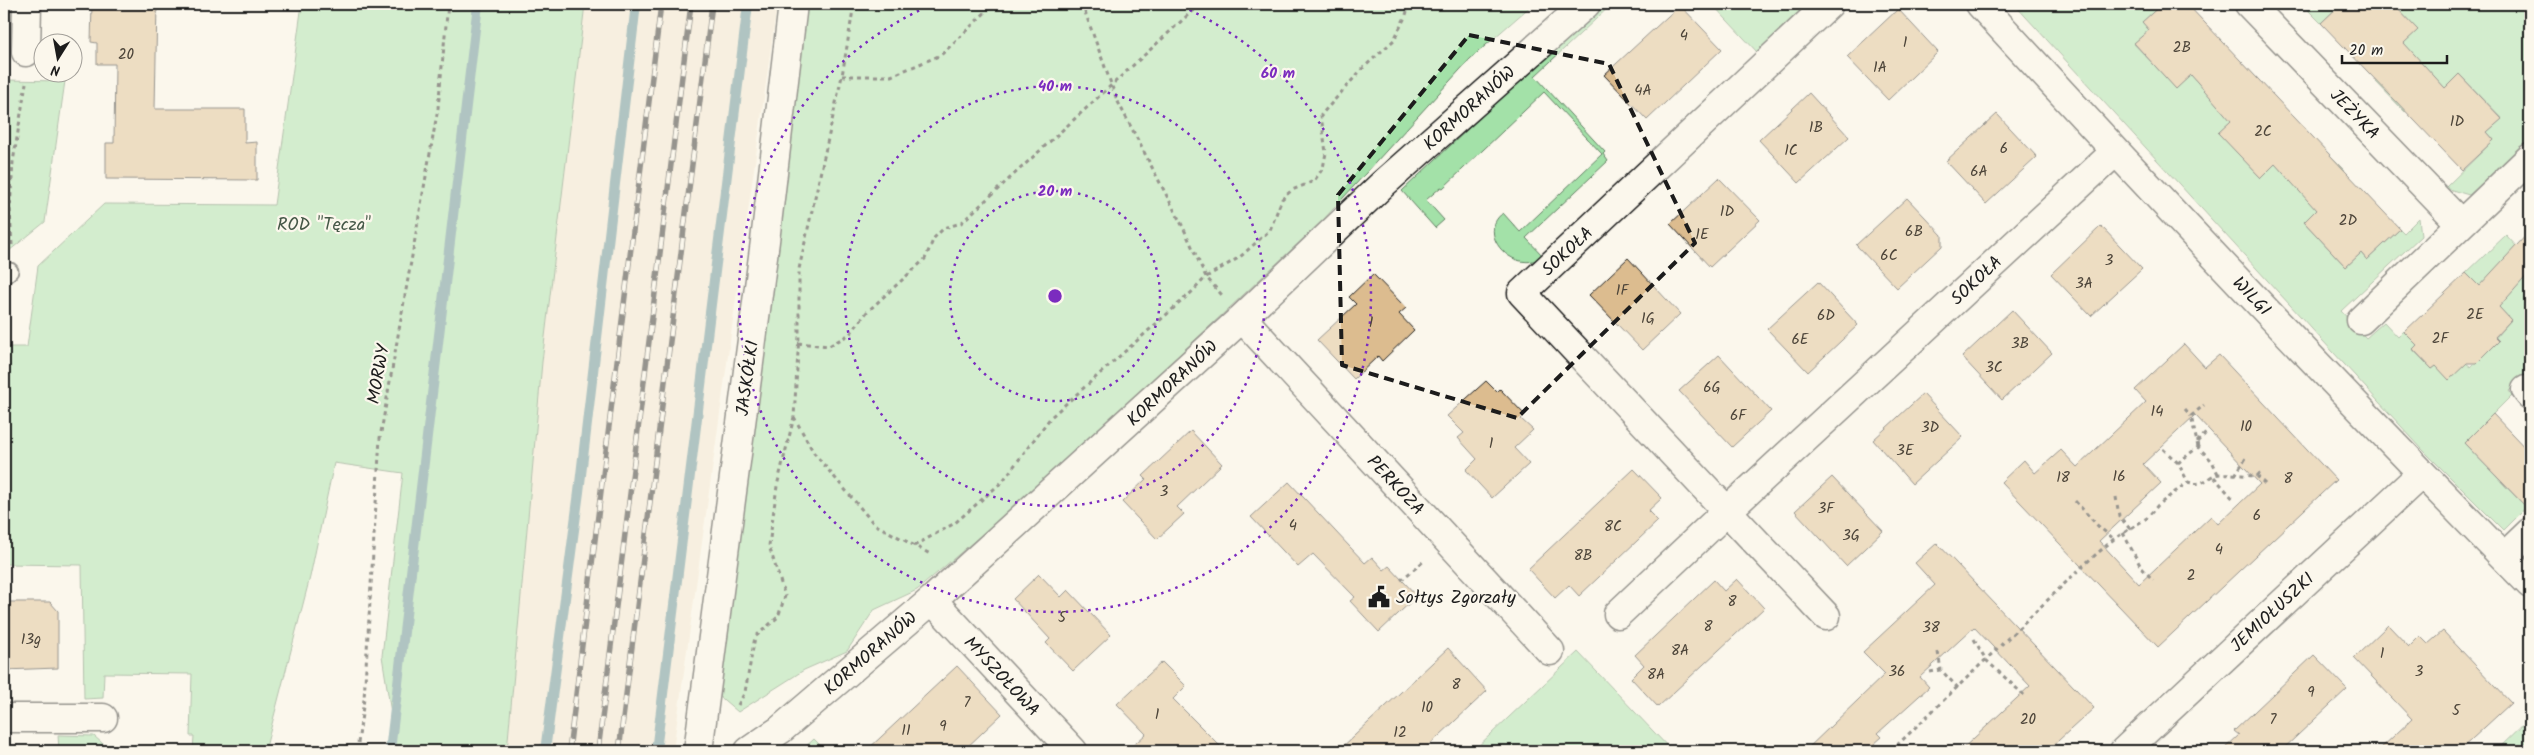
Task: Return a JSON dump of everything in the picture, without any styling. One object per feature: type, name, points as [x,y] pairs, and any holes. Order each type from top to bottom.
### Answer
[{"type":"street","points":[[26,52],[27,4]]},
{"type":"street","name":"JASKÓŁKI","points":[[699,740],[764,250],[793,4]]},
{"type":"street","name":"KORMORANÓW","points":[[749,751],[786,724],[964,572],[1242,318],[1384,183],[1586,4]]},
{"type":"street","name":"SOKOŁA","points":[[1826,616],[1522,293],[1829,4]]},
{"type":"street","name":"WILGI","points":[[1980,4],[2115,152],[2421,474],[2530,584]]},
{"type":"street","name":"JEŻYKA","points":[[2249,4],[2461,224]]},
{"type":"street","name":"SOKOŁA","points":[[1618,614],[1726,511],[2115,152]]},
{"type":"street","points":[[2361,320],[2530,158]]},
{"type":"street","name":"PERKOZA","points":[[1242,318],[1550,651]]},
{"type":"street","name":"JEMIOŁUSZKI","points":[[2124,751],[2421,474]]},
{"type":"street","points":[[2504,557],[2530,532]]},
{"type":"street","name":"MYSZOŁOWA","points":[[932,600],[1073,751]]},
{"type":"street","points":[[4,718],[104,718]]},
{"type":"path","name":"MORWY","points":[[357,751],[364,699],[380,438],[438,108],[448,4]]},
{"type":"path","points":[[699,740],[732,717],[744,692],[755,637],[778,617],[785,596],[769,546],[776,486],[794,417],[799,269],[842,76],[854,4]]},
{"type":"path","points":[[842,76],[892,76],[941,55],[994,4]]},
{"type":"path","points":[[1082,4],[1113,84],[1117,100],[1183,227],[1206,277],[1242,318]]},
{"type":"path","points":[[798,343],[829,346],[850,334],[867,312],[925,259],[934,238],[944,228],[961,223],[1200,4]]},
{"type":"path","points":[[914,546],[954,523],[1002,482],[1051,417],[1194,291],[1206,277],[1240,257],[1270,230],[1282,199],[1292,190],[1314,180],[1323,168],[1326,153],[1321,115],[1363,68],[1394,40],[1409,4]]},
{"type":"path","points":[[7,274],[13,235],[10,210],[13,162],[27,80],[26,52]]},
{"type":"path","points":[[2191,416],[2204,405]]},
{"type":"path","points":[[2185,409],[2191,416],[2197,445],[2212,461],[2218,474]]},
{"type":"path","points":[[794,417],[814,453],[874,524],[964,572]]},
{"type":"path","points":[[2178,463],[2197,445],[2208,431]]},
{"type":"path","points":[[2163,449],[2178,463],[2188,482]]},
{"type":"path","points":[[2235,474],[2246,458]]},
{"type":"path","points":[[2257,476],[2262,471]]},
{"type":"path","points":[[1891,751],[1958,688],[2050,596],[2114,539],[2147,518],[2158,506],[2188,482],[2200,484],[2218,474],[2235,474],[2257,476],[2266,485]]},
{"type":"path","points":[[2214,477],[2235,501]]},
{"type":"path","points":[[2116,497],[2119,516],[2130,529]]},
{"type":"path","points":[[2075,501],[2098,526],[2114,539]]},
{"type":"path","points":[[2123,533],[2141,567],[2153,580]]},
{"type":"path","points":[[1401,580],[1426,559]]},
{"type":"path","points":[[1974,639],[1986,660],[2026,697]]},
{"type":"path","points":[[1938,652],[1941,670],[1958,688]]},
{"type":"path","points":[[1930,672],[1941,670]]},
{"type":"highlighted area","points":[[1469,35],[1609,64],[1695,243],[1517,418],[1342,365],[1338,195]]},
{"type":"shaded area","points":[[585,4],[777,4],[673,751],[507,751],[542,362]]},
{"type":"green space","name":"ROD \"Tęcza\"","points":[[302,4],[585,4],[542,362],[507,751],[397,751],[382,656],[403,473],[334,463],[310,577],[265,751],[193,751],[194,736],[190,736],[192,674],[104,673],[103,698],[84,699],[82,565],[4,564],[4,347],[27,347],[38,266],[104,204],[274,205]]},
{"type":"green space","points":[[807,4],[1533,4],[1470,59],[1323,220],[1049,477],[917,590],[874,610],[847,651],[804,670],[738,712],[717,694]]},
{"type":"green space","points":[[1601,4],[1612,4],[1535,76],[1605,152],[1603,154],[1608,161],[1526,238],[1543,256],[1533,261],[1522,261],[1502,251],[1496,242],[1493,232],[1495,222],[1503,213],[1520,232],[1602,154],[1544,92],[1443,188],[1441,187],[1426,200],[1444,220],[1435,228],[1402,191]]},
{"type":"green space","points":[[1712,4],[1811,4],[1758,53]]},
{"type":"green space","points":[[2014,4],[2162,4],[2143,22],[2149,30],[2134,44],[2176,88],[2191,75],[2244,65],[2260,81],[2227,112],[2233,119],[2219,133],[2261,178],[2275,164],[2315,140],[2345,170],[2312,201],[2318,208],[2304,222],[2346,267],[2361,253],[2367,260],[2400,229],[2404,233],[2419,218],[2421,236],[2341,311],[2366,338],[2384,322],[2398,337],[2404,331],[2417,345],[2413,350],[2432,369],[2436,366],[2466,363],[2471,367],[2511,320],[2466,273],[2506,235],[2530,261],[2530,369],[2509,391],[2512,395],[2464,443],[2517,498],[2530,485],[2530,503],[2503,530],[2422,449]]},
{"type":"green space","points":[[2302,4],[2341,4],[2321,23]]},
{"type":"green space","points":[[2393,4],[2530,4],[2530,139],[2469,195],[2445,188],[2494,140],[2487,132],[2502,118],[2459,74],[2445,88],[2438,81],[2405,112],[2376,82],[2409,51],[2403,44],[2417,30]]},
{"type":"green space","points":[[4,80],[65,82],[45,222],[4,255]]},
{"type":"green space","points":[[1578,652],[1672,751],[1473,751]]},
{"type":"green space","points":[[2530,718],[2530,751],[2496,751]]},
{"type":"green space","points":[[58,735],[94,736],[111,751],[59,751]]},
{"type":"green space","points":[[814,739],[826,751],[801,751]]},
{"type":"building","points":[[92,4],[157,4],[155,109],[245,109],[245,143],[257,142],[257,180],[106,179],[106,143],[114,143],[115,64],[97,64],[97,43],[91,42]]},
{"type":"building","points":[[2162,4],[2187,4],[2400,229],[2367,260],[2361,253],[2346,267],[2304,222],[2316,210],[2275,164],[2261,178],[2218,133],[2231,121],[2191,75],[2176,89],[2134,43],[2149,30],[2142,22]]},
{"type":"building","points":[[2341,4],[2393,4],[2418,30],[2404,43],[2445,88],[2459,74],[2502,119],[2487,132],[2494,140],[2462,170],[2321,23]]},
{"type":"building","points":[[1680,5],[1722,49],[1647,120],[1604,75]]},
{"type":"building","points":[[1898,9],[1938,52],[1888,100],[1847,57]]},
{"type":"building","points":[[1809,93],[1849,137],[1799,183],[1759,140]]},
{"type":"building","points":[[1997,114],[2037,157],[1986,204],[1946,161]]},
{"type":"building","points":[[1719,178],[1760,220],[1710,267],[1670,224]]},
{"type":"building","points":[[1907,198],[1942,235],[1942,246],[1897,288],[1856,245]]},
{"type":"building","points":[[2101,226],[2142,269],[2091,316],[2051,274]]},
{"type":"building","points":[[2530,231],[2530,272],[2499,307],[2511,320],[2495,337],[2499,341],[2477,363],[2467,363],[2449,380],[2436,366],[2432,369],[2413,349],[2417,345],[2404,332],[2466,273],[2479,286]]},
{"type":"building","points":[[1628,258],[1680,314],[1642,350],[1589,295]]},
{"type":"building","points":[[1373,274],[1406,308],[1399,314],[1414,330],[1382,361],[1378,356],[1354,379],[1317,340],[1356,304],[1349,297]]},
{"type":"building","points":[[1818,282],[1858,325],[1808,372],[1767,329]]},
{"type":"building","points":[[2012,310],[2052,353],[2002,400],[1962,357]]},
{"type":"building","points":[[2184,344],[2205,367],[2219,355],[2336,480],[2158,647],[2001,482],[2024,460],[2035,473],[2061,450],[2077,467],[2146,402],[2135,390]],"holes":[[[2195,415],[2260,484],[2218,524],[2211,516],[2139,584],[2099,541],[2161,483],[2143,464]]]},
{"type":"building","points":[[1719,355],[1771,411],[1732,447],[1679,391]]},
{"type":"building","points":[[1486,381],[1497,392],[1500,389],[1525,415],[1521,419],[1533,430],[1514,448],[1529,464],[1492,498],[1466,470],[1477,459],[1458,438],[1464,433],[1447,416]]},
{"type":"building","points":[[1923,394],[1963,437],[1912,484],[1873,440]]},
{"type":"building","points":[[2493,414],[2530,453],[2530,511],[2464,443]]},
{"type":"building","points":[[1191,431],[1222,464],[1177,507],[1184,514],[1157,539],[1122,502],[1146,479],[1143,476]]},
{"type":"building","points":[[1634,469],[1662,498],[1648,511],[1658,521],[1579,596],[1569,585],[1555,598],[1528,569]]},
{"type":"building","points":[[1832,477],[1883,531],[1846,566],[1795,511]]},
{"type":"building","points":[[1289,482],[1365,563],[1372,557],[1384,570],[1389,566],[1417,596],[1379,632],[1350,601],[1355,597],[1313,554],[1298,567],[1251,517]]},
{"type":"building","points":[[1937,543],[2094,708],[2047,751],[1960,751],[2030,686],[1974,627],[1920,677],[1929,687],[1878,733],[1882,737],[1866,751],[1805,751],[1885,674],[1863,652],[1935,585],[1915,563]]},
{"type":"building","points":[[1039,574],[1061,597],[1068,590],[1111,635],[1073,671],[1046,643],[1050,639],[1013,599]]},
{"type":"building","points":[[1737,579],[1764,608],[1658,707],[1631,678],[1644,665],[1635,655],[1714,580],[1724,591]]},
{"type":"building","points":[[4,602],[50,602],[58,611],[58,668],[4,670]]},
{"type":"building","points":[[2388,625],[2409,647],[2420,636],[2428,644],[2443,631],[2511,703],[2459,751],[2378,751],[2412,719],[2354,658]]},
{"type":"building","points":[[1448,648],[1487,691],[1423,751],[1338,751]]},
{"type":"building","points":[[2314,655],[2347,689],[2281,751],[2222,751],[2239,735],[2234,731]]},
{"type":"building","points":[[1162,662],[1186,686],[1173,699],[1225,751],[1127,751],[1146,734],[1117,704]]},
{"type":"building","points":[[957,666],[1002,714],[963,751],[866,751]]},
{"type":"waterway","points":[[390,751],[478,4]]},
{"type":"waterway","points":[[545,751],[579,492],[636,4]]},
{"type":"waterway","points":[[656,751],[748,4]]},
{"type":"railway","points":[[569,751],[661,4]]},
{"type":"railway","points":[[598,751],[691,4]]},
{"type":"railway","points":[[619,751],[712,4]]},
{"type":"place","name":"Sołtys Zgorzały","points":[[1379,597]]}]
